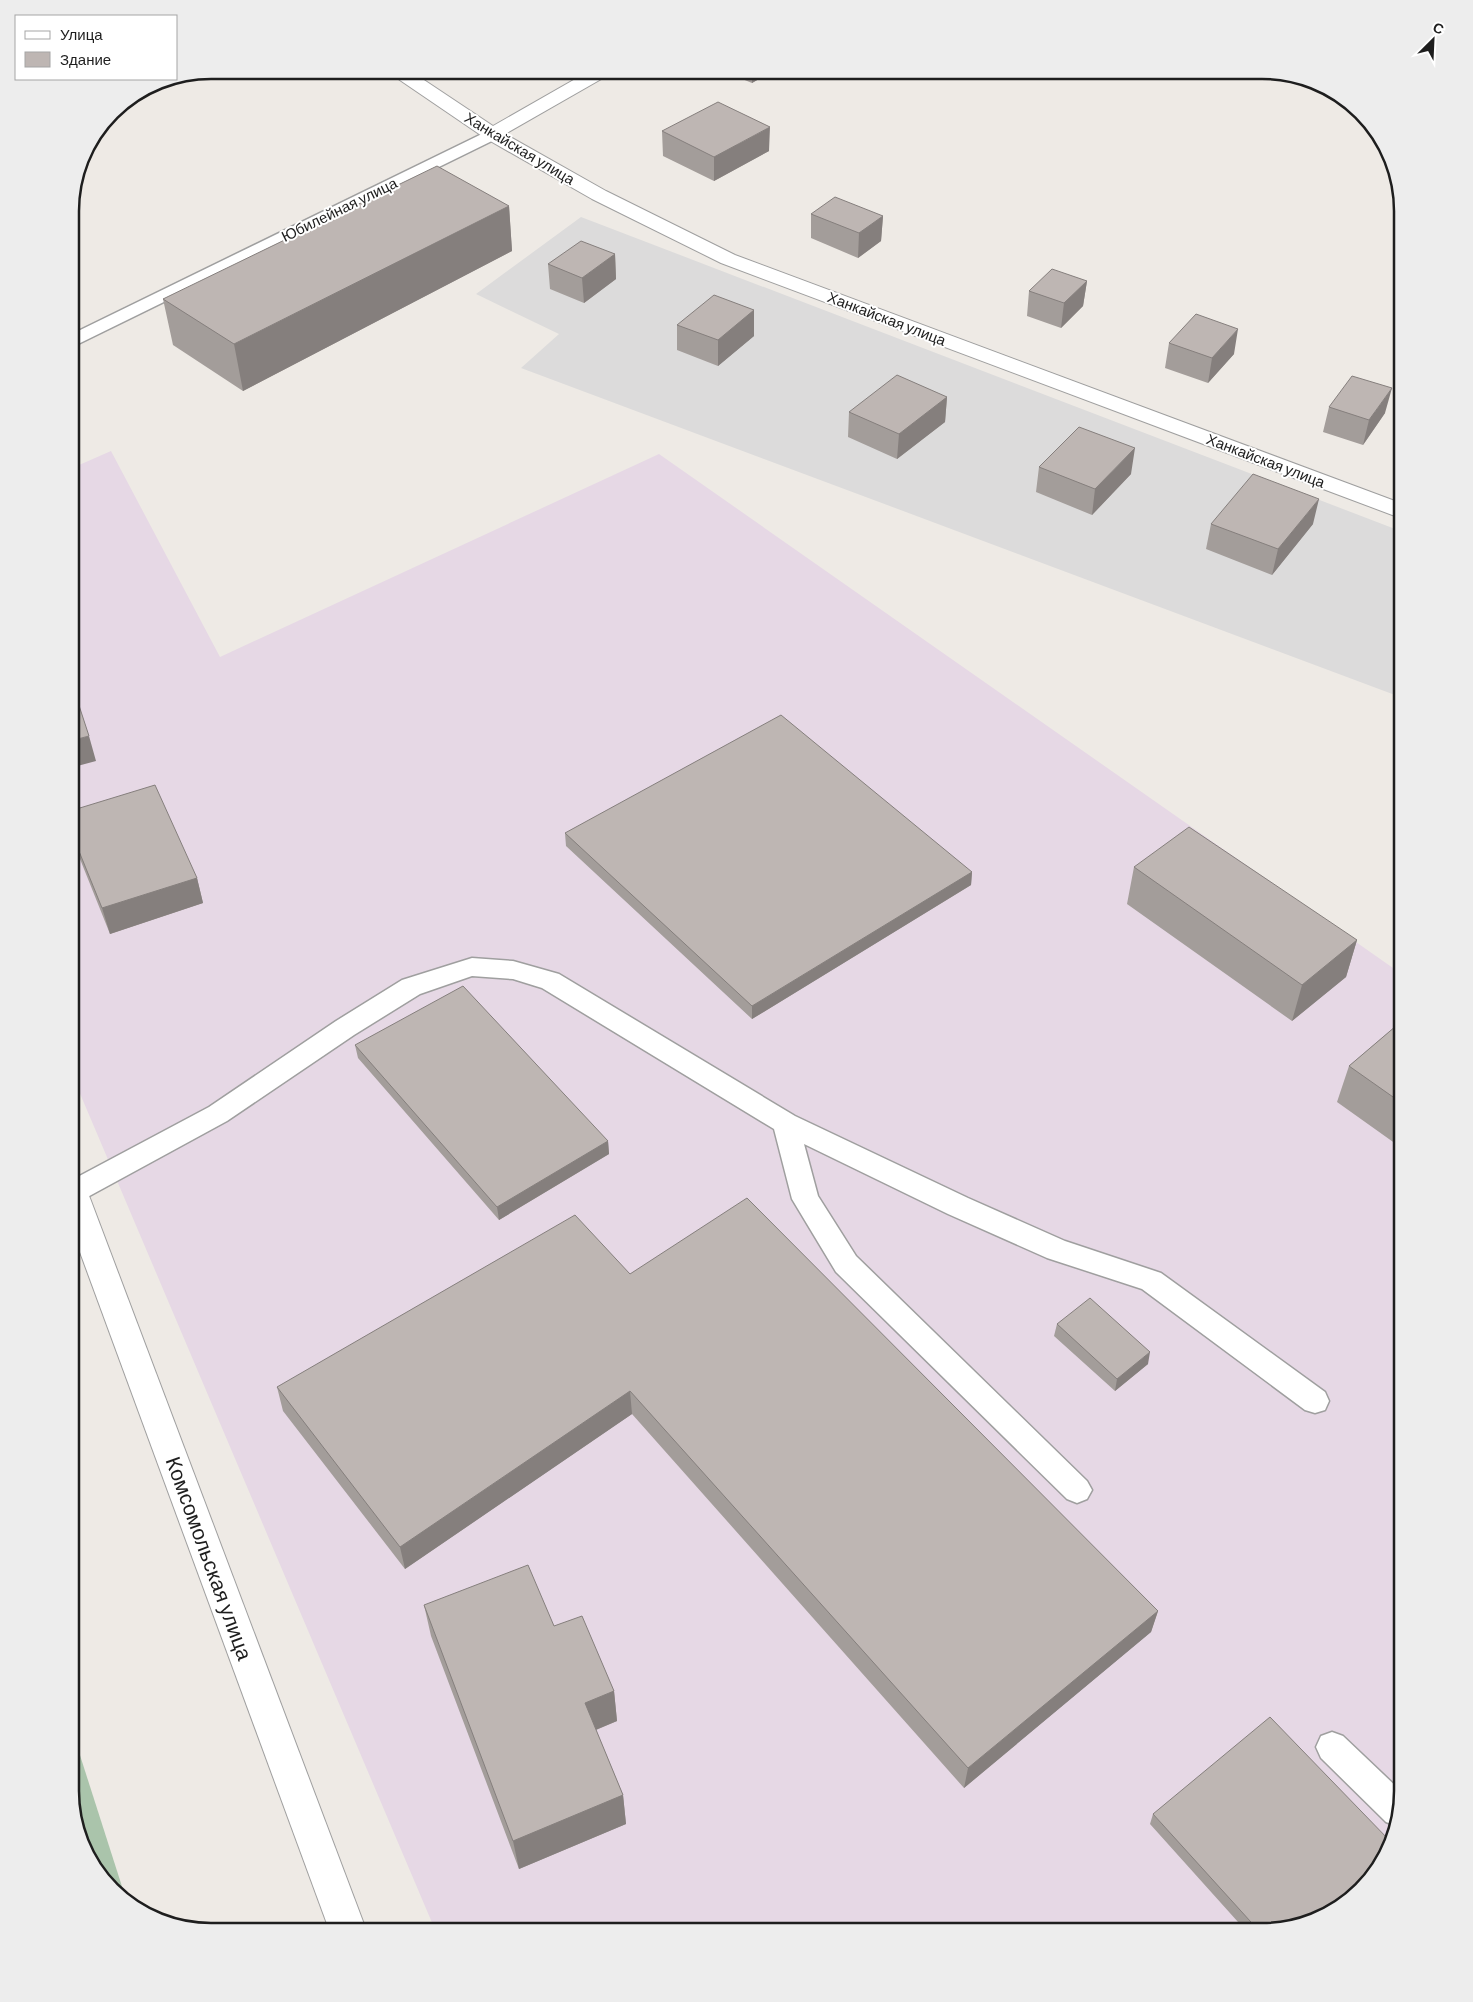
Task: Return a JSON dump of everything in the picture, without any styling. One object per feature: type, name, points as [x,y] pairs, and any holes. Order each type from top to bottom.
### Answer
[{"type":"street","name":"Ханкайская улица","points":[[410,79],[492,134],[599,194],[728,259],[1394,509]]},
{"type":"street","name":"Юбилейная улица","points":[[492,134],[588,79]]},
{"type":"street","name":"Комсомольская улица","points":[[79,1208],[346,1923]]},
{"type":"lane","name":"Юбилейная улица","points":[[79,338],[492,134]]},
{"type":"lane","points":[[79,1185],[218,1114],[345,1028],[411,988],[472,966],[513,970],[550,981],[786,1123],[958,1206],[1057,1250],[1152,1282],[1315,1401]]},
{"type":"lane","points":[[786,1123],[805,1199],[846,1264],[1076,1490]]},
{"type":"lane","points":[[1332,1747],[1393,1806]]},
{"type":"shaded area","points":[[581,217],[1394,529],[1394,695],[521,368],[559,334],[476,294]]},
{"type":"shaded area","points":[[111,451],[220,657],[659,454],[1394,969],[1394,1792],[1390,1826],[1377,1857],[1367,1872],[1280,1922],[1263,1923],[432,1923],[79,1091],[79,465]]},
{"type":"green space","points":[[79,1752],[123,1890],[106,1872],[96,1857],[83,1826],[79,1792]]},
{"type":"building","points":[[718,102],[770,127],[714,157],[662,131]]},
{"type":"building","points":[[437,166],[509,206],[234,344],[163,299]]},
{"type":"building","points":[[835,197],[883,216],[859,233],[811,214]]},
{"type":"building","points":[[581,241],[615,254],[582,278],[548,264]]},
{"type":"building","points":[[1052,269],[1087,281],[1064,303],[1029,291]]},
{"type":"building","points":[[714,295],[754,310],[718,340],[677,325]]},
{"type":"building","points":[[1196,314],[1238,329],[1212,358],[1169,343]]},
{"type":"building","points":[[897,375],[947,397],[899,434],[849,412]]},
{"type":"building","points":[[1352,376],[1392,388],[1369,420],[1329,407]]},
{"type":"building","points":[[1079,427],[1135,448],[1095,489],[1039,467]]},
{"type":"building","points":[[1253,474],[1319,499],[1278,549],[1211,524]]},
{"type":"building","points":[[79,705],[89,736],[79,739]]},
{"type":"building","points":[[781,715],[972,872],[752,1006],[565,833]]},
{"type":"building","points":[[155,785],[197,878],[102,908],[79,851],[79,808]]},
{"type":"building","points":[[1189,827],[1357,940],[1302,985],[1134,867]]},
{"type":"building","points":[[463,986],[608,1141],[497,1207],[355,1045]]},
{"type":"building","points":[[1394,1028],[1394,1098],[1349,1066]]},
{"type":"building","points":[[747,1198],[1158,1611],[968,1768],[630,1391],[400,1547],[277,1387],[575,1215],[630,1274]]},
{"type":"building","points":[[1090,1298],[1150,1352],[1117,1379],[1057,1324]]},
{"type":"building","points":[[528,1565],[554,1626],[582,1616],[614,1691],[585,1703],[623,1795],[513,1841],[424,1605]]},
{"type":"building","points":[[1270,1717],[1386,1837],[1377,1857],[1367,1872],[1356,1885],[1328,1906],[1297,1919],[1252,1923],[1153,1814]]}]
